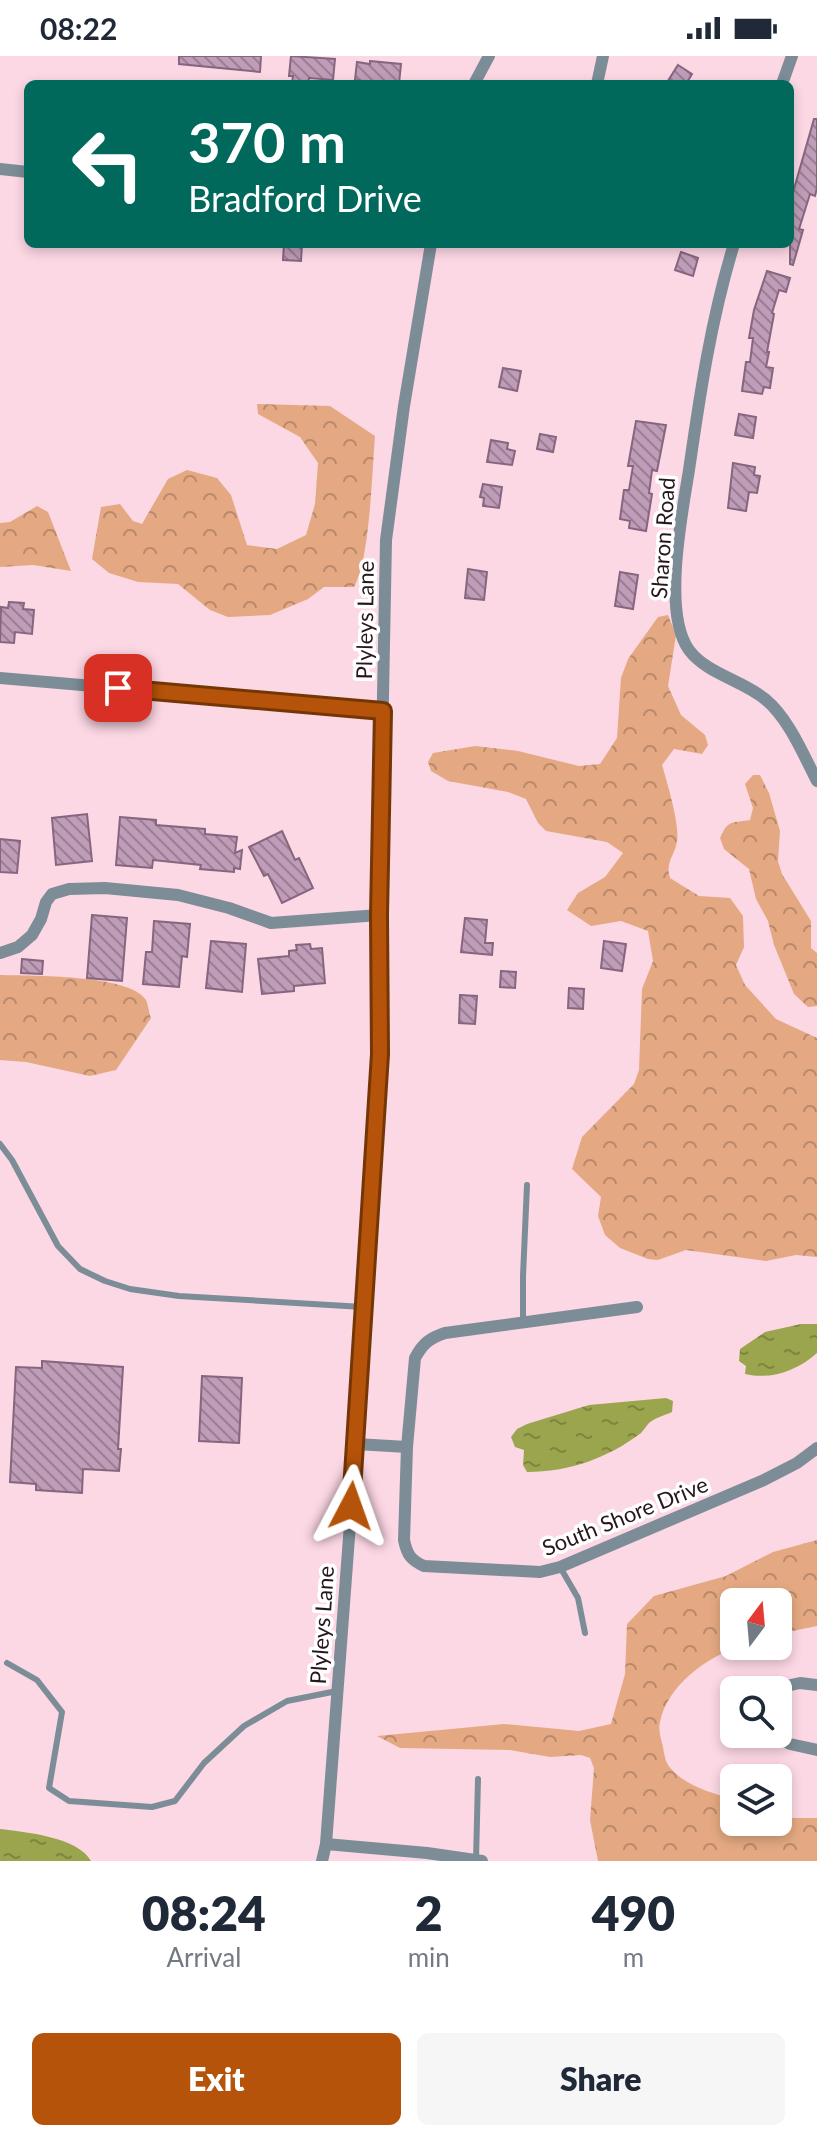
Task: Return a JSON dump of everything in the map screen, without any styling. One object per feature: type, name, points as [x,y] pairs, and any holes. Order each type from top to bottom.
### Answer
[{"type":"street","points":[[476,80],[489,56]]},
{"type":"street","points":[[598,80],[603,56]]},
{"type":"street","points":[[783,80],[792,56]]},
{"type":"street","points":[[0,169],[24,172]]},
{"type":"street","name":"Plyleys Lane","points":[[322,1861],[326,1844],[356,1444],[380,1054],[379,915],[386,540],[430,248]]},
{"type":"street","name":"Sharon Road","points":[[733,248],[713,319],[703,371],[678,543],[676,583],[679,624],[688,648],[701,663],[745,685],[767,701],[782,718],[817,781]]},
{"type":"street","points":[[0,678],[383,711]]},
{"type":"street","points":[[0,953],[18,947],[32,935],[52,894],[69,889],[105,888],[178,895],[271,923],[379,915]]},
{"type":"street","points":[[356,1444],[407,1447],[415,1358],[421,1345],[431,1338],[445,1333],[637,1307]]},
{"type":"street","name":"South Shore Drive","points":[[407,1447],[404,1540],[406,1552],[412,1561],[424,1566],[540,1572],[560,1567],[764,1480],[797,1463],[817,1448]]},
{"type":"street","points":[[792,1685],[817,1685]]},
{"type":"street","points":[[792,1744],[817,1750]]},
{"type":"street","points":[[326,1844],[482,1861]]},
{"type":"lane","points":[[0,1144],[12,1160],[58,1246],[80,1269],[105,1281],[130,1289],[179,1296],[363,1307]]},
{"type":"lane","points":[[523,1324],[527,1185]]},
{"type":"lane","points":[[560,1567],[578,1598],[585,1633]]},
{"type":"lane","points":[[7,1663],[37,1680],[62,1712],[49,1788],[69,1801],[152,1807],[175,1801],[204,1763],[244,1726],[287,1701],[337,1691]]},
{"type":"lane","points":[[476,1860],[478,1779]]},
{"type":"green space","points":[[257,404],[330,406],[375,436],[367,537],[354,587],[324,587],[308,599],[270,615],[228,617],[210,610],[178,584],[138,582],[109,573],[92,559],[101,507],[120,504],[133,521],[142,524],[168,479],[187,470],[217,478],[231,495],[247,545],[277,549],[306,535],[315,504],[318,463],[300,437],[258,414]]},
{"type":"green space","points":[[37,506],[48,512],[71,571],[33,565],[0,567],[0,523],[10,522]]},
{"type":"green space","points":[[668,615],[676,635],[668,686],[681,715],[705,735],[708,745],[702,754],[674,749],[662,765],[677,825],[676,846],[669,867],[670,878],[699,896],[730,898],[743,916],[744,947],[736,965],[745,985],[776,1019],[817,1038],[817,1257],[796,1255],[766,1261],[686,1250],[658,1260],[648,1259],[620,1248],[605,1235],[598,1216],[601,1197],[572,1169],[582,1137],[634,1084],[639,1070],[642,989],[653,961],[648,931],[621,921],[591,926],[567,910],[578,893],[605,877],[623,853],[607,842],[546,831],[538,823],[526,799],[508,792],[448,781],[431,771],[428,762],[433,753],[475,746],[518,751],[579,766],[600,764],[617,738],[621,678],[628,659],[658,617]]},
{"type":"green space","points":[[753,775],[760,775],[769,793],[780,831],[778,861],[782,874],[811,921],[811,948],[817,953],[817,1006],[808,1007],[794,994],[774,945],[768,921],[756,899],[749,869],[724,849],[720,838],[729,825],[750,820],[753,808],[745,784]]},
{"type":"green space","points":[[0,975],[55,976],[121,985],[146,1000],[151,1018],[116,1070],[90,1076],[26,1062],[0,1060]]},
{"type":"green space","points":[[817,1540],[817,1626],[792,1631],[792,1588],[720,1588],[720,1654],[679,1685],[664,1709],[659,1728],[668,1765],[674,1772],[689,1783],[720,1795],[720,1836],[792,1836],[792,1818],[817,1818],[817,1861],[598,1861],[590,1820],[594,1768],[590,1758],[581,1755],[550,1757],[510,1750],[400,1748],[377,1736],[504,1724],[579,1731],[611,1724],[625,1674],[627,1624],[654,1596],[726,1576],[773,1552]]},
{"type":"water","points":[[801,1324],[817,1324],[817,1353],[801,1365],[774,1375],[745,1374],[746,1366],[739,1361],[740,1349],[765,1332]]},
{"type":"water","points":[[666,1398],[673,1401],[672,1412],[651,1421],[641,1433],[615,1450],[573,1466],[527,1472],[523,1465],[524,1450],[515,1447],[511,1437],[517,1429],[527,1424],[589,1405]]},
{"type":"water","points":[[0,1829],[63,1841],[75,1846],[91,1861],[0,1861]]},
{"type":"building","points":[[179,56],[261,56],[260,72],[179,64]]},
{"type":"building","points":[[291,56],[335,59],[333,80],[292,80],[293,76],[289,76]]},
{"type":"building","points":[[370,61],[401,64],[399,80],[355,80],[357,62],[370,64]]},
{"type":"building","points":[[678,65],[692,74],[688,80],[669,80]]},
{"type":"building","points":[[814,119],[817,119],[817,188],[815,196],[810,194],[799,229],[803,230],[793,265],[790,264],[790,248],[794,248],[794,189]]},
{"type":"building","points":[[284,248],[302,248],[301,261],[283,260]]},
{"type":"building","points":[[681,252],[698,258],[693,276],[675,270]]},
{"type":"building","points":[[767,271],[790,278],[786,292],[779,290],[772,313],[766,367],[773,368],[770,388],[764,387],[762,394],[742,391],[746,362],[750,362],[753,338],[749,338],[754,310]]},
{"type":"building","points":[[503,368],[521,371],[517,391],[499,387]]},
{"type":"building","points":[[739,414],[756,417],[753,438],[735,435]]},
{"type":"building","points":[[636,421],[666,425],[657,471],[652,470],[646,531],[629,528],[630,521],[620,519],[624,490],[629,490],[633,466],[628,466]]},
{"type":"building","points":[[540,434],[556,437],[553,452],[537,449]]},
{"type":"building","points":[[491,440],[508,443],[507,449],[515,451],[512,465],[487,462]]},
{"type":"building","points":[[733,463],[755,467],[754,475],[760,476],[757,493],[749,492],[746,511],[728,508]]},
{"type":"building","points":[[483,484],[502,487],[499,508],[483,506],[484,498],[480,497]]},
{"type":"building","points":[[468,569],[487,572],[484,600],[465,598]]},
{"type":"building","points":[[620,572],[638,575],[633,609],[615,606]]},
{"type":"building","points":[[9,602],[24,603],[23,609],[34,610],[32,634],[15,632],[14,643],[0,642],[1,607],[8,608]]},
{"type":"building","points":[[87,814],[92,861],[56,865],[52,818]]},
{"type":"building","points":[[120,817],[156,820],[156,825],[205,829],[205,834],[237,837],[235,853],[242,850],[240,869],[234,868],[234,872],[200,869],[201,865],[153,860],[152,868],[116,865]]},
{"type":"building","points":[[282,831],[295,860],[299,858],[313,888],[282,903],[268,874],[264,876],[249,847]]},
{"type":"building","points":[[0,839],[20,841],[17,873],[0,872]]},
{"type":"building","points":[[92,915],[127,918],[122,981],[87,978]]},
{"type":"building","points":[[465,918],[487,920],[485,943],[493,943],[492,955],[461,952]]},
{"type":"building","points":[[154,921],[190,924],[187,957],[182,956],[179,987],[143,984],[146,952],[152,952]]},
{"type":"building","points":[[211,941],[246,944],[242,992],[206,988]]},
{"type":"building","points":[[604,941],[626,944],[622,971],[601,968]]},
{"type":"building","points":[[310,944],[311,949],[322,948],[325,983],[294,986],[294,991],[262,994],[258,959],[289,956],[289,951],[297,950],[296,945]]},
{"type":"building","points":[[22,959],[43,961],[42,974],[21,973]]},
{"type":"building","points":[[501,971],[516,972],[515,988],[500,987]]},
{"type":"building","points":[[569,988],[584,989],[583,1009],[568,1008]]},
{"type":"building","points":[[460,995],[477,996],[475,1024],[459,1023]]},
{"type":"building","points":[[42,1361],[123,1367],[119,1471],[83,1469],[82,1493],[36,1490],[36,1484],[10,1482],[16,1367],[42,1368]]},
{"type":"building","points":[[202,1376],[242,1378],[239,1443],[199,1441]]},
{"type":"route","points":[[118,688],[383,711],[380,1054],[351,1506]]}]
